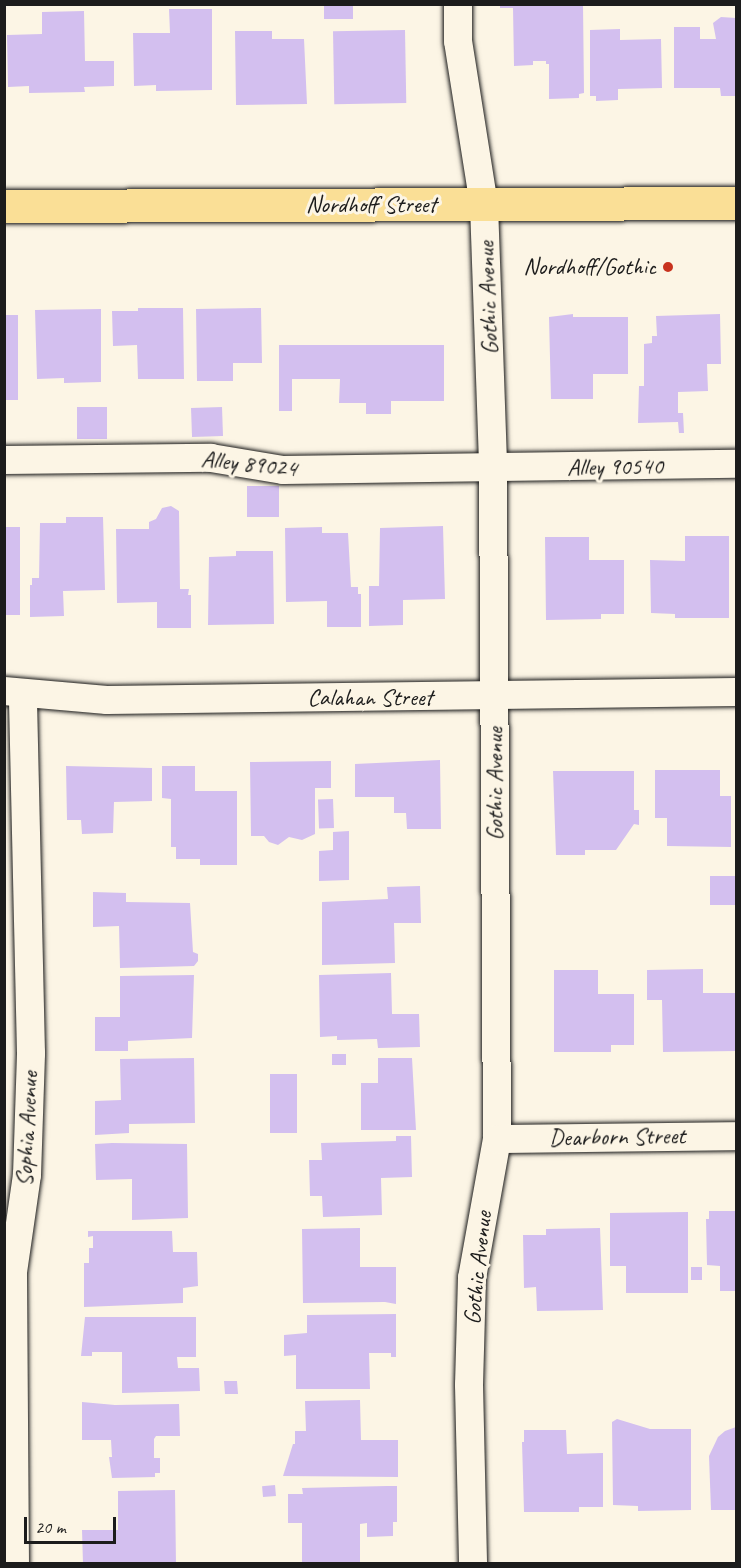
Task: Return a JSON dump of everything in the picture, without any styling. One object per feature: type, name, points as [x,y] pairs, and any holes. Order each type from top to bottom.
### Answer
[{"type":"main road","name":"Nordhoff Street","points":[[4,206],[736,203]]},
{"type":"street","name":"Gothic Avenue","points":[[458,4],[458,42],[484,205],[493,469],[496,1139],[472,1278],[469,1385],[473,1563]]},
{"type":"street","name":"Alley 89024","points":[[4,460],[211,458],[283,470],[493,469]]},
{"type":"street","name":"Alley 90540","points":[[493,469],[736,464]]},
{"type":"street","name":"Calahan Street","points":[[14,692],[107,700],[494,697],[736,692]]},
{"type":"street","name":"Sophia Avenue","points":[[14,692],[31,1053],[27,1175],[13,1272],[15,1563]]},
{"type":"street","name":"Dearborn Street","points":[[496,1139],[736,1136]]},
{"type":"building","points":[[324,4],[353,4],[353,19],[324,19]]},
{"type":"building","points":[[500,4],[583,4],[584,93],[579,94],[579,98],[549,99],[549,64],[546,64],[546,61],[533,61],[533,65],[514,66],[513,8],[500,8]]},
{"type":"building","points":[[169,9],[212,9],[212,90],[156,91],[156,85],[134,86],[133,33],[170,33]]},
{"type":"building","points":[[84,11],[85,61],[114,61],[114,86],[84,87],[85,92],[29,93],[29,86],[8,87],[7,35],[42,34],[42,12]]},
{"type":"building","points":[[721,17],[736,18],[736,96],[721,96],[720,88],[674,88],[674,27],[700,27],[700,39],[716,39],[713,23]]},
{"type":"building","points":[[620,29],[620,40],[661,39],[662,88],[618,89],[618,100],[596,101],[596,96],[590,96],[590,30]]},
{"type":"building","points":[[405,30],[406,103],[334,104],[333,31]]},
{"type":"building","points":[[235,31],[272,31],[272,39],[304,39],[307,104],[236,105]]},
{"type":"building","points":[[138,308],[183,308],[184,379],[138,379],[137,345],[113,346],[112,311],[138,311]]},
{"type":"building","points":[[261,308],[262,363],[233,363],[233,381],[197,381],[196,309]]},
{"type":"building","points":[[101,309],[101,382],[64,383],[64,378],[37,379],[35,310]]},
{"type":"building","points":[[573,314],[573,317],[628,317],[628,374],[593,374],[593,399],[551,399],[549,317]]},
{"type":"building","points":[[720,314],[721,364],[707,364],[708,391],[678,392],[678,413],[683,413],[684,433],[679,433],[678,422],[638,423],[639,386],[644,386],[644,344],[652,343],[652,336],[657,336],[656,316]]},
{"type":"building","points":[[4,315],[18,315],[18,400],[4,400]]},
{"type":"building","points":[[279,345],[444,345],[444,401],[391,401],[391,414],[366,414],[366,403],[339,403],[340,379],[292,379],[292,411],[279,411]]},
{"type":"building","points":[[77,407],[107,407],[107,439],[77,439]]},
{"type":"building","points":[[222,407],[223,436],[192,437],[191,408]]},
{"type":"building","points":[[247,486],[279,486],[279,517],[247,517]]},
{"type":"building","points":[[171,506],[179,511],[180,589],[189,589],[188,595],[191,595],[191,628],[157,628],[157,602],[117,603],[116,529],[149,529],[149,522],[156,519],[162,508]]},
{"type":"building","points":[[66,517],[103,517],[105,590],[63,591],[64,616],[30,617],[30,585],[32,585],[32,578],[39,578],[40,523],[66,523]]},
{"type":"building","points":[[443,526],[445,599],[403,600],[403,625],[369,626],[369,586],[379,586],[380,528]]},
{"type":"building","points":[[4,527],[20,527],[20,615],[4,615]]},
{"type":"building","points":[[322,527],[322,533],[348,533],[351,587],[358,587],[358,594],[361,594],[361,627],[327,627],[327,601],[286,602],[285,528]]},
{"type":"building","points":[[685,536],[729,536],[729,618],[675,618],[675,614],[651,613],[650,560],[685,561]]},
{"type":"building","points":[[545,537],[589,537],[589,560],[624,560],[624,614],[601,614],[601,619],[546,620]]},
{"type":"building","points":[[236,551],[273,551],[274,624],[208,625],[209,557],[236,556]]},
{"type":"building","points":[[440,760],[441,829],[407,829],[406,813],[394,813],[394,797],[355,797],[355,764]]},
{"type":"building","points":[[331,761],[331,788],[315,788],[315,834],[302,840],[289,837],[278,845],[269,842],[264,836],[251,836],[250,762]]},
{"type":"building","points":[[66,766],[152,768],[152,801],[114,802],[113,833],[82,834],[81,820],[67,820]]},
{"type":"building","points":[[162,766],[195,766],[195,791],[237,791],[237,865],[200,865],[200,859],[176,859],[176,847],[171,847],[171,799],[162,798]]},
{"type":"building","points":[[655,770],[720,770],[720,796],[731,796],[731,847],[667,846],[667,818],[655,818]]},
{"type":"building","points":[[553,771],[634,771],[634,810],[639,810],[639,825],[634,824],[616,850],[585,850],[585,855],[556,855]]},
{"type":"building","points":[[333,799],[334,828],[319,829],[318,800]]},
{"type":"building","points":[[349,831],[349,880],[319,881],[319,851],[333,850],[333,832]]},
{"type":"building","points":[[710,876],[736,876],[736,905],[710,905]]},
{"type":"building","points":[[420,886],[421,923],[394,923],[395,963],[322,965],[322,902],[388,899],[387,887]]},
{"type":"building","points":[[93,892],[126,893],[126,902],[190,903],[193,952],[198,954],[198,961],[194,966],[120,968],[119,926],[93,927]]},
{"type":"building","points":[[703,969],[703,993],[736,993],[736,1051],[663,1052],[662,1000],[647,1000],[647,970]]},
{"type":"building","points":[[554,970],[598,970],[598,994],[634,994],[634,1045],[611,1045],[611,1052],[554,1052]]},
{"type":"building","points":[[391,973],[392,1014],[419,1014],[420,1047],[378,1048],[377,1039],[337,1040],[337,1036],[320,1037],[319,975]]},
{"type":"building","points":[[194,975],[192,1038],[128,1041],[128,1051],[95,1051],[95,1017],[120,1017],[120,976]]},
{"type":"building","points":[[332,1054],[346,1054],[346,1065],[332,1065]]},
{"type":"building","points":[[194,1058],[195,1123],[129,1124],[129,1133],[95,1135],[95,1101],[121,1100],[120,1059]]},
{"type":"building","points":[[378,1058],[412,1058],[416,1130],[361,1130],[361,1083],[378,1083]]},
{"type":"building","points":[[270,1074],[297,1074],[297,1133],[270,1133]]},
{"type":"building","points":[[396,1136],[411,1136],[412,1177],[381,1178],[382,1215],[323,1217],[322,1196],[310,1196],[309,1160],[322,1160],[321,1143],[396,1141]]},
{"type":"building","points":[[95,1144],[187,1144],[188,1218],[132,1220],[132,1179],[96,1180]]},
{"type":"building","points":[[709,1211],[736,1211],[736,1291],[720,1291],[720,1266],[707,1265],[706,1219],[709,1219]]},
{"type":"building","points":[[688,1212],[688,1293],[626,1293],[626,1266],[610,1266],[610,1213]]},
{"type":"building","points":[[360,1228],[360,1267],[396,1267],[396,1304],[385,1302],[303,1303],[302,1229]]},
{"type":"building","points":[[600,1228],[603,1310],[537,1311],[536,1287],[524,1288],[523,1235],[546,1235],[546,1229]]},
{"type":"building","points":[[88,1231],[172,1231],[173,1252],[197,1252],[198,1286],[183,1288],[183,1303],[84,1307],[84,1263],[89,1263],[89,1248],[93,1248],[93,1236],[88,1237]]},
{"type":"building","points":[[691,1267],[702,1267],[702,1280],[691,1280]]},
{"type":"building","points":[[396,1314],[396,1357],[391,1357],[391,1353],[369,1353],[370,1389],[296,1389],[296,1355],[284,1356],[284,1335],[307,1333],[307,1315]]},
{"type":"building","points":[[85,1317],[196,1317],[196,1357],[177,1357],[178,1368],[199,1368],[200,1391],[122,1393],[122,1352],[92,1352],[92,1356],[81,1356]]},
{"type":"building","points":[[224,1381],[237,1381],[238,1394],[225,1394]]},
{"type":"building","points":[[360,1400],[361,1440],[398,1440],[398,1477],[283,1476],[293,1444],[295,1444],[295,1431],[306,1431],[305,1401]]},
{"type":"building","points":[[82,1402],[115,1405],[179,1404],[180,1436],[156,1436],[154,1439],[154,1458],[160,1458],[160,1473],[155,1473],[155,1477],[112,1478],[109,1457],[112,1457],[111,1440],[82,1440]]},
{"type":"building","points":[[617,1419],[650,1429],[691,1429],[691,1510],[638,1511],[638,1506],[613,1505],[612,1422]]},
{"type":"building","points":[[736,1427],[736,1510],[711,1510],[709,1456],[718,1437],[725,1431]]},
{"type":"building","points":[[524,1430],[566,1430],[567,1454],[603,1453],[603,1507],[579,1507],[579,1512],[524,1512],[522,1442],[524,1442]]},
{"type":"building","points":[[275,1485],[276,1496],[263,1497],[262,1486]]},
{"type":"building","points":[[397,1486],[397,1522],[393,1522],[393,1536],[367,1537],[367,1523],[360,1524],[360,1562],[302,1562],[302,1523],[288,1523],[288,1494],[303,1494],[302,1488]]},
{"type":"building","points":[[175,1490],[176,1564],[83,1564],[82,1530],[118,1530],[118,1491]]},
{"type":"place","name":"Nordhoff/Gothic","points":[[668,267]]}]
